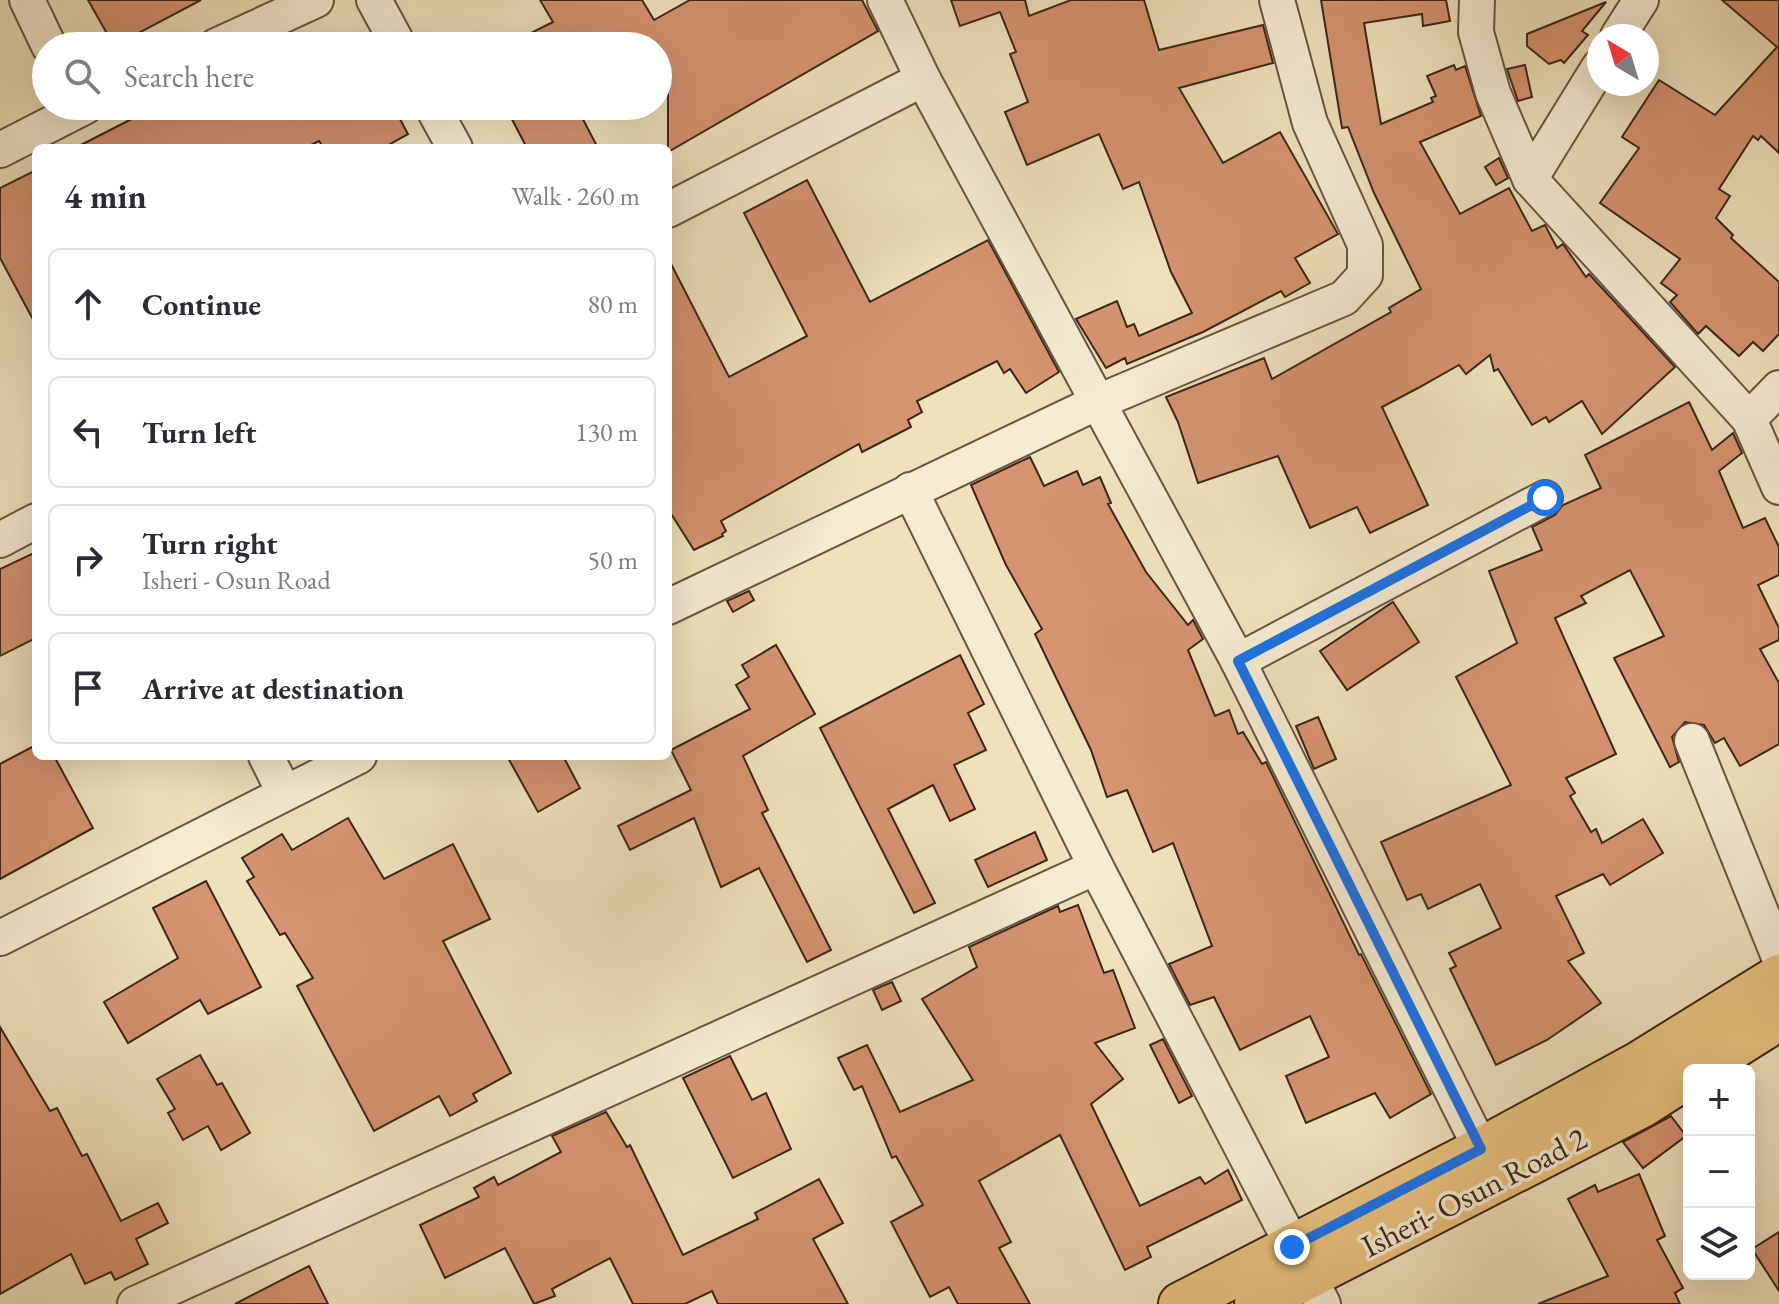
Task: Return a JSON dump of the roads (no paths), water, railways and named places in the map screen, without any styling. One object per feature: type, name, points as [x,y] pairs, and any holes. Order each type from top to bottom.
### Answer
[{"type":"main road","points":[[1180,1304],[1307,1276],[1481,1149],[1637,1064],[1779,976]]},
{"type":"main road","points":[[1708,1064],[1779,1019]]},
{"type":"main road","name":"Isheri- Osun Road 2","points":[[1256,1304],[1642,1106],[1683,1080]]},
{"type":"street","points":[[27,0],[42,32]]},
{"type":"street","points":[[246,32],[316,0]]},
{"type":"street","points":[[374,0],[391,32]]},
{"type":"street","points":[[885,0],[923,79],[1238,661],[1481,1149]]},
{"type":"street","points":[[672,605],[1098,402],[1344,298],[1365,275],[1365,245],[1310,123],[1277,0]]},
{"type":"street","points":[[1477,0],[1476,32],[1493,93],[1530,179],[1749,419],[1779,487]]},
{"type":"street","points":[[1626,24],[1641,0]]},
{"type":"street","points":[[672,208],[923,79]]},
{"type":"street","points":[[1530,179],[1587,86]]},
{"type":"street","points":[[0,150],[57,120]]},
{"type":"street","points":[[440,120],[453,144]]},
{"type":"street","points":[[1749,419],[1779,388]]},
{"type":"street","points":[[910,490],[1096,867],[1307,1276]]},
{"type":"street","points":[[1238,661],[1545,498]]},
{"type":"street","points":[[0,540],[32,523]]},
{"type":"street","points":[[1692,741],[1779,957]]},
{"type":"street","points":[[268,760],[284,792]]},
{"type":"street","points":[[0,938],[351,760]]},
{"type":"street","points":[[135,1304],[1096,867]]}]
